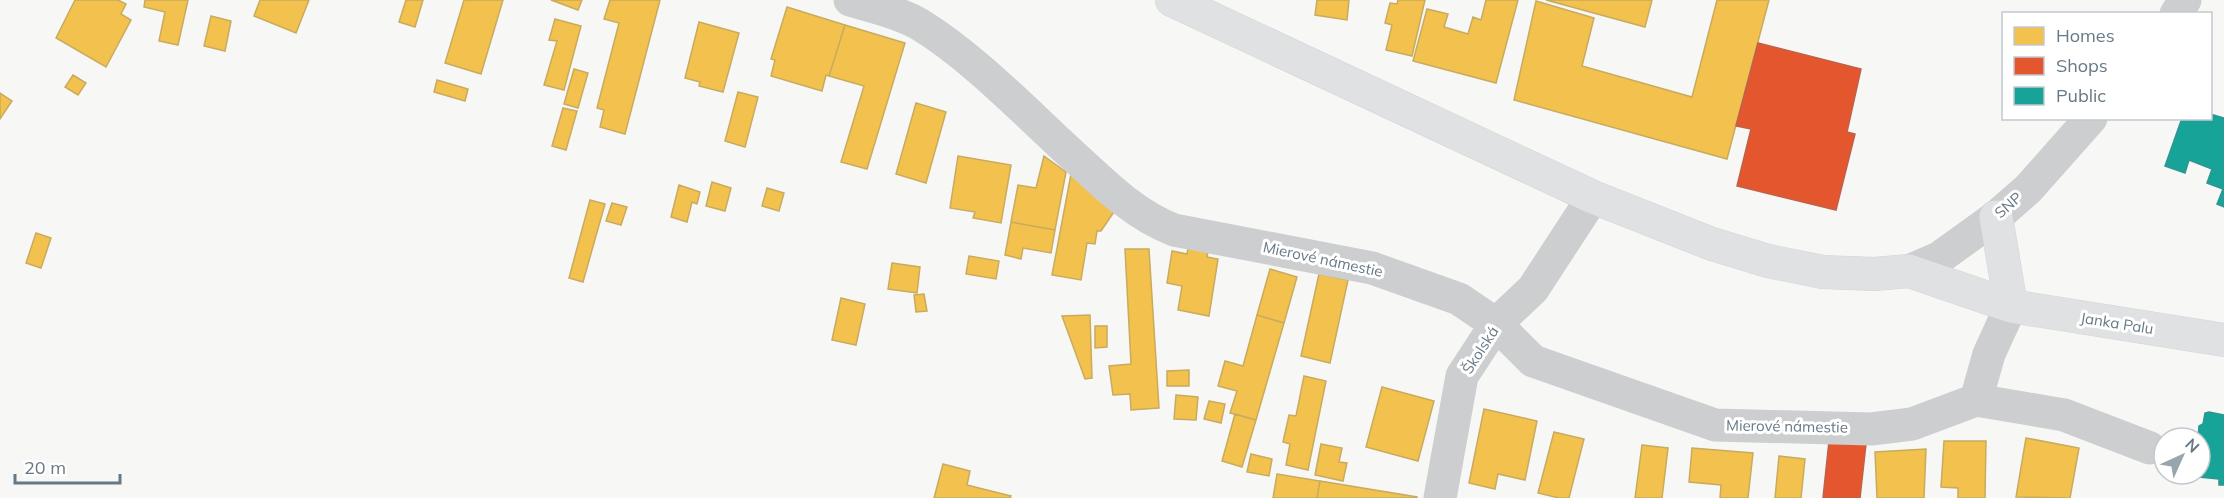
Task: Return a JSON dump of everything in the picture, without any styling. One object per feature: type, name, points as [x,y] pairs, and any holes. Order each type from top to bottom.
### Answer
[{"type":"main road","points":[[1172,0],[1593,197],[1712,244],[1768,261],[1823,272],[1874,274],[1909,271],[2011,306],[1996,216]]},
{"type":"main road","name":"Janka Palu","points":[[2011,306],[2224,340]]},
{"type":"street","name":"Mierové námestie","points":[[850,0],[906,18],[933,34],[980,71],[1112,191],[1154,222],[1174,230],[1372,268],[1459,299],[1496,324],[1533,361],[1715,424],[1871,429],[1912,424],[1964,405],[2064,415],[2150,448]]},
{"type":"street","name":"SNP","points":[[1909,271],[1939,258],[1996,216],[2028,189],[2089,120]]},
{"type":"street","name":"Školská","points":[[1440,498],[1462,376],[1496,324],[1533,289],[1593,197]]},
{"type":"street","points":[[1964,405],[2011,306]]},
{"type":"building: Homes","points":[[75,0],[118,0],[126,4],[121,14],[131,20],[106,67],[56,38]]},
{"type":"building: Homes","points":[[145,0],[188,0],[178,45],[159,41],[165,12],[144,7]]},
{"type":"building: Homes","points":[[260,0],[309,0],[296,33],[254,16]]},
{"type":"building: Homes","points":[[406,0],[423,0],[415,27],[399,22]]},
{"type":"building: Homes","points":[[464,0],[503,0],[481,74],[445,63]]},
{"type":"building: Homes","points":[[551,0],[582,0],[578,10]]},
{"type":"building: Homes","points":[[610,0],[660,0],[625,134],[600,127],[604,110],[597,108],[619,23],[604,19]]},
{"type":"building: Homes","points":[[1317,0],[1349,0],[1347,20],[1315,15]]},
{"type":"building: Homes","points":[[1398,0],[1425,0],[1412,56],[1386,50],[1392,25],[1385,23],[1390,3],[1397,4]]},
{"type":"building: Homes","points":[[1486,0],[1518,0],[1496,83],[1413,61],[1427,9],[1448,14],[1444,27],[1468,34],[1473,17],[1481,20]]},
{"type":"building: Homes","points":[[1546,0],[1652,0],[1645,27]]},
{"type":"building: Homes","points":[[1717,0],[1769,0],[1727,159],[1514,100],[1536,1],[1594,18],[1582,66],[1692,97]]},
{"type":"building: Homes","points":[[787,7],[845,25],[822,91],[771,76],[775,60],[771,59]]},
{"type":"building: Homes","points":[[211,16],[231,21],[225,51],[204,46]]},
{"type":"building: Homes","points":[[555,19],[581,26],[564,90],[544,85],[557,41],[549,40]]},
{"type":"building: Homes","points":[[699,22],[739,33],[723,92],[699,86],[700,82],[685,78]]},
{"type":"building: Homes","points":[[845,25],[905,43],[867,169],[841,162],[864,86],[829,76]]},
{"type":"building: Homes","points":[[574,69],[588,73],[578,108],[564,104]]},
{"type":"building: Homes","points":[[73,75],[86,83],[78,95],[65,87]]},
{"type":"building: Homes","points":[[437,80],[468,89],[465,101],[434,92]]},
{"type":"building: Homes","points":[[738,92],[758,97],[745,147],[725,141]]},
{"type":"building: Homes","points":[[0,93],[12,101],[0,119]]},
{"type":"building: Homes","points":[[916,103],[946,112],[926,183],[896,174]]},
{"type":"building: Homes","points":[[563,108],[577,111],[566,150],[552,146]]},
{"type":"building: Homes","points":[[958,156],[1011,165],[1001,223],[973,218],[975,212],[950,208]]},
{"type":"building: Homes","points":[[1044,156],[1066,172],[1055,230],[1011,222],[1018,185],[1036,188]]},
{"type":"building: Homes","points":[[1071,174],[1118,206],[1101,231],[1097,231],[1095,244],[1087,243],[1081,280],[1052,275]]},
{"type":"building: Homes","points":[[712,182],[731,188],[725,211],[706,206]]},
{"type":"building: Homes","points":[[679,185],[700,192],[697,204],[692,202],[687,222],[671,217]]},
{"type":"building: Homes","points":[[767,188],[784,193],[779,211],[762,206]]},
{"type":"building: Homes","points":[[590,200],[605,204],[583,282],[569,278]]},
{"type":"building: Homes","points":[[612,203],[627,207],[621,225],[606,221]]},
{"type":"building: Homes","points":[[1011,222],[1055,230],[1051,253],[1023,248],[1021,259],[1005,255]]},
{"type":"building: Homes","points":[[36,233],[51,238],[41,268],[26,263]]},
{"type":"building: Homes","points":[[1188,248],[1208,252],[1207,257],[1218,259],[1209,316],[1178,310],[1182,286],[1167,283],[1172,251],[1187,254]]},
{"type":"building: Homes","points":[[1125,249],[1149,249],[1159,408],[1131,410],[1130,394],[1113,395],[1109,366],[1131,364]]},
{"type":"building: Homes","points":[[969,256],[999,261],[996,279],[966,274]]},
{"type":"building: Homes","points":[[892,263],[920,267],[917,293],[888,289]]},
{"type":"building: Homes","points":[[1270,269],[1297,277],[1284,323],[1257,315]]},
{"type":"building: Homes","points":[[1319,274],[1348,280],[1330,363],[1301,356]]},
{"type":"building: Homes","points":[[924,294],[927,311],[916,312],[914,295]]},
{"type":"building: Homes","points":[[841,298],[865,304],[856,345],[832,340]]},
{"type":"building: Homes","points":[[1090,315],[1092,378],[1085,379],[1062,316]]},
{"type":"building: Homes","points":[[1257,315],[1284,323],[1256,420],[1230,413],[1237,391],[1218,386],[1225,361],[1243,366]]},
{"type":"building: Homes","points":[[1095,326],[1107,326],[1107,347],[1095,348]]},
{"type":"building: Homes","points":[[1189,370],[1189,386],[1167,386],[1167,371]]},
{"type":"building: Homes","points":[[1304,376],[1326,381],[1308,470],[1286,465],[1290,444],[1283,442],[1289,415],[1296,416]]},
{"type":"building: Homes","points":[[1382,387],[1434,401],[1418,461],[1366,447]]},
{"type":"building: Homes","points":[[1176,395],[1198,397],[1196,420],[1174,419]]},
{"type":"building: Homes","points":[[1209,401],[1225,404],[1221,423],[1204,419]]},
{"type":"building: Homes","points":[[1484,409],[1537,421],[1525,480],[1498,474],[1495,489],[1469,483]]},
{"type":"building: Homes","points":[[1235,414],[1256,420],[1242,467],[1222,461]]},
{"type":"building: Homes","points":[[1554,432],[1584,439],[1569,498],[1538,493]]},
{"type":"building: Homes","points":[[2026,438],[2079,448],[2070,498],[2016,497]]},
{"type":"building: Homes","points":[[1944,441],[1986,441],[1985,498],[1958,498],[1958,488],[1941,487]]},
{"type":"building: Homes","points":[[1321,444],[1342,448],[1339,462],[1347,463],[1343,481],[1315,475]]},
{"type":"building: Homes","points":[[1642,445],[1668,448],[1662,498],[1635,498]]},
{"type":"building: Homes","points":[[1692,448],[1753,453],[1748,498],[1720,498],[1721,485],[1689,482]]},
{"type":"building: Homes","points":[[1926,449],[1924,498],[1877,498],[1875,452]]},
{"type":"building: Homes","points":[[1251,454],[1272,459],[1269,476],[1247,472]]},
{"type":"building: Homes","points":[[1779,456],[1805,459],[1801,498],[1775,498]]},
{"type":"building: Homes","points":[[943,464],[970,471],[967,485],[1011,496],[1010,498],[934,498]]},
{"type":"building: Homes","points":[[1277,474],[1320,481],[1317,498],[1273,498]]},
{"type":"building: Homes","points":[[1320,481],[1417,497],[1417,498],[1317,498]]},
{"type":"building: Shops","points":[[1758,43],[1861,69],[1847,132],[1855,134],[1836,210],[1737,186],[1751,129],[1736,126]]},
{"type":"building: Shops","points":[[1829,441],[1866,444],[1860,498],[1823,498]]},
{"type":"building: Public","points":[[2212,115],[2224,118],[2224,207],[2217,204],[2223,189],[2207,183],[2212,169],[2189,160],[2185,173],[2165,166],[2181,120],[2212,120]]},
{"type":"building: Public","points":[[2205,413],[2224,415],[2224,485],[2219,485],[2219,479],[2212,478],[2212,426],[2199,426],[2203,424]]}]
